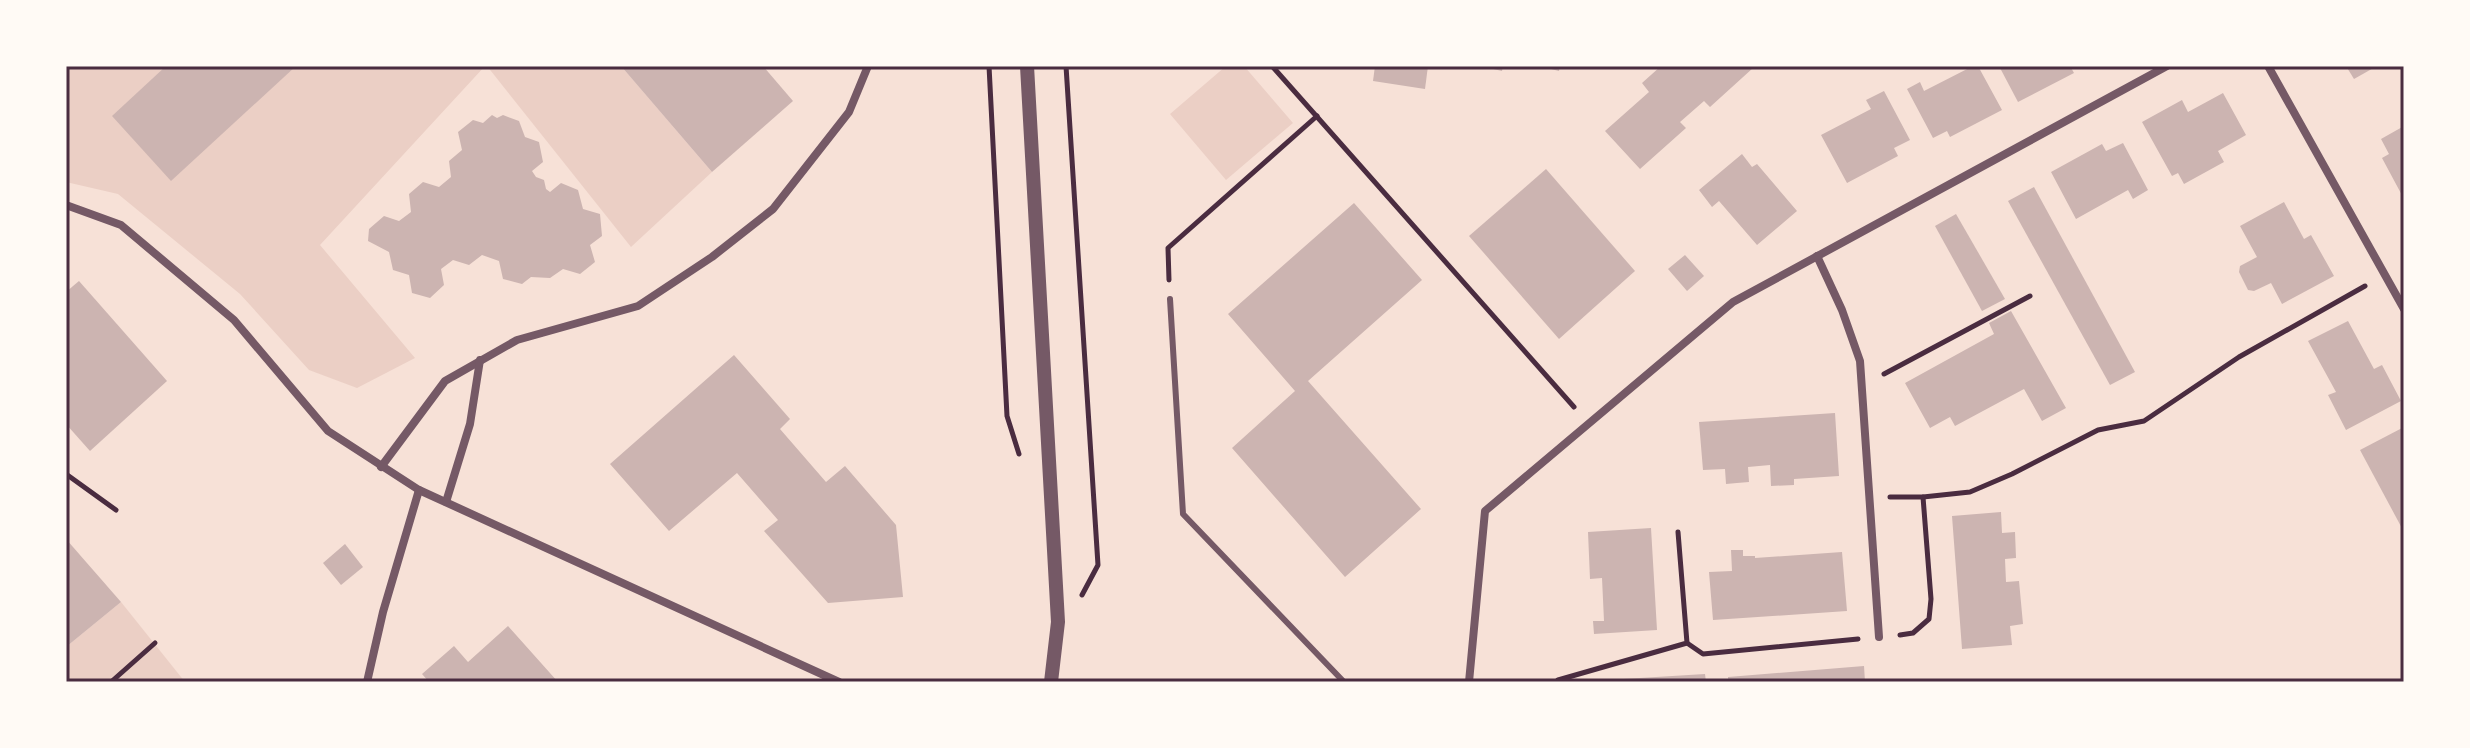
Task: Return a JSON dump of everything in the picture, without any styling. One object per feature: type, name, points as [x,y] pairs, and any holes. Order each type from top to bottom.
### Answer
[{"type":"street","points":[[381,467],[445,381],[517,340],[638,306],[712,257],[773,209],[849,112],[868,66]]},
{"type":"street","points":[[1027,66],[1058,622],[1051,682]]},
{"type":"street","points":[[1469,682],[1485,511],[1733,302],[2167,66]]},
{"type":"street","points":[[2268,66],[2404,309]]},
{"type":"street","points":[[66,205],[121,225],[132,234],[234,320],[328,431],[381,467],[419,490],[839,682]]},
{"type":"street","points":[[1817,256],[1842,310],[1860,361],[1879,637]]},
{"type":"street","points":[[446,502],[470,424],[480,360]]},
{"type":"street","points":[[367,682],[383,612],[419,490]]},
{"type":"lane","points":[[1170,299],[1183,514],[1344,682]]},
{"type":"path","points":[[989,66],[1007,416],[1022,462]]},
{"type":"path","points":[[1058,622],[1087,590],[1098,565],[1066,66]]},
{"type":"path","points":[[1272,66],[1589,423]]},
{"type":"path","points":[[1170,299],[1168,248],[1317,116]]},
{"type":"path","points":[[1923,497],[1970,492],[2098,430],[2144,421],[2239,357],[2384,275]]},
{"type":"path","points":[[1862,385],[2030,296]]},
{"type":"path","points":[[66,474],[116,510]]},
{"type":"path","points":[[1558,680],[1687,643],[1678,532]]},
{"type":"path","points":[[111,682],[155,643]]},
{"type":"shaded area","points":[[66,66],[485,66],[320,245],[415,358],[357,388],[309,370],[240,294],[118,194],[66,182]]},
{"type":"shaded area","points":[[487,66],[621,66],[712,172],[631,247]]},
{"type":"shaded area","points":[[1226,66],[1244,66],[1293,123],[1226,180],[1170,114]]},
{"type":"shaded area","points":[[121,602],[185,682],[66,682],[66,647]]},
{"type":"building","points":[[166,66],[296,66],[171,181],[112,116]]},
{"type":"building","points":[[621,66],[763,66],[793,101],[712,172]]},
{"type":"building","points":[[1375,66],[1428,66],[1425,89],[1373,81]]},
{"type":"building","points":[[1480,66],[1503,66],[1502,71]]},
{"type":"building","points":[[1539,66],[1560,66],[1559,71]]},
{"type":"building","points":[[1661,66],[1753,68],[1710,107],[1704,101],[1680,122],[1686,128],[1640,169],[1605,131],[1649,92],[1642,83]]},
{"type":"building","points":[[1978,66],[2002,110],[1950,137],[1947,131],[1933,138],[1907,89],[1920,82],[1924,91]]},
{"type":"building","points":[[1999,66],[2070,66],[2074,73],[2018,102]]},
{"type":"building","points":[[2346,66],[2377,66],[2354,79]]},
{"type":"building","points":[[1884,91],[1910,140],[1894,148],[1898,156],[1847,183],[1821,135],[1871,109],[1866,100]]},
{"type":"building","points":[[2223,93],[2246,135],[2218,151],[2224,162],[2184,184],[2178,173],[2172,176],[2142,122],[2182,100],[2188,112]]},
{"type":"building","points":[[492,115],[519,121],[525,137],[539,142],[543,162],[532,171],[544,180],[546,189],[550,192],[561,183],[578,190],[583,209],[600,214],[602,236],[590,245],[595,262],[580,274],[563,269],[550,278],[531,277],[522,284],[503,279],[499,261],[482,255],[469,265],[453,260],[441,269],[444,285],[430,298],[412,293],[409,275],[393,270],[389,252],[368,241],[369,229],[384,216],[399,221],[411,212],[409,194],[423,182],[439,187],[451,177],[449,161],[462,150],[458,132],[473,120],[483,123]]},
{"type":"building","points":[[2404,126],[2404,199],[2382,158],[2389,154],[2381,139]]},
{"type":"building","points":[[2123,143],[2148,190],[2133,199],[2128,190],[2076,219],[2051,172],[2102,144],[2106,151]]},
{"type":"building","points":[[1742,154],[1752,167],[1757,164],[1797,211],[1757,245],[1719,201],[1712,207],[1699,190]]},
{"type":"building","points":[[1546,169],[1635,271],[1559,339],[1469,236]]},
{"type":"building","points":[[2034,187],[2135,372],[2110,385],[2008,201]]},
{"type":"building","points":[[2284,202],[2304,239],[2311,235],[2334,276],[2282,304],[2271,283],[2254,291],[2248,290],[2239,272],[2240,266],[2257,257],[2240,226]]},
{"type":"building","points":[[1354,203],[1422,280],[1308,381],[1421,509],[1345,577],[1232,448],[1295,391],[1228,314]]},
{"type":"building","points":[[1956,214],[2005,299],[1982,311],[1935,226]]},
{"type":"building","points":[[1685,255],[1704,276],[1687,291],[1668,269]]},
{"type":"building","points":[[79,281],[167,381],[90,451],[66,424],[66,292]]},
{"type":"building","points":[[2011,311],[2066,408],[2042,421],[2024,389],[1955,426],[1950,417],[1930,428],[1905,383],[1994,334],[1989,323]]},
{"type":"building","points":[[2348,321],[2374,369],[2382,365],[2401,401],[2346,430],[2328,395],[2336,392],[2308,341]]},
{"type":"building","points":[[734,355],[790,419],[780,429],[826,482],[845,466],[896,525],[903,597],[828,603],[764,531],[778,520],[737,473],[669,531],[610,464]]},
{"type":"building","points":[[1835,413],[1839,476],[1794,479],[1794,485],[1771,486],[1770,465],[1748,467],[1749,482],[1726,484],[1725,469],[1703,470],[1699,422]]},
{"type":"building","points":[[2404,427],[2404,532],[2360,450]]},
{"type":"building","points":[[2001,512],[2002,533],[2015,532],[2016,558],[2005,559],[2006,582],[2019,581],[2023,624],[2010,626],[2012,645],[1962,649],[1952,516]]},
{"type":"building","points":[[1651,528],[1657,630],[1594,634],[1593,621],[1604,621],[1602,578],[1590,579],[1588,532]]},
{"type":"building","points":[[66,539],[121,602],[66,647]]},
{"type":"building","points":[[345,544],[363,567],[341,585],[323,563]]},
{"type":"building","points":[[1731,550],[1743,550],[1743,556],[1755,558],[1842,552],[1847,611],[1713,620],[1709,572],[1732,571]]},
{"type":"building","points":[[508,626],[558,682],[429,682],[422,674],[454,646],[468,662]]},
{"type":"building","points":[[1864,666],[1865,682],[1728,682],[1728,677]]},
{"type":"building","points":[[1705,674],[1706,682],[1607,682],[1607,680]]}]
